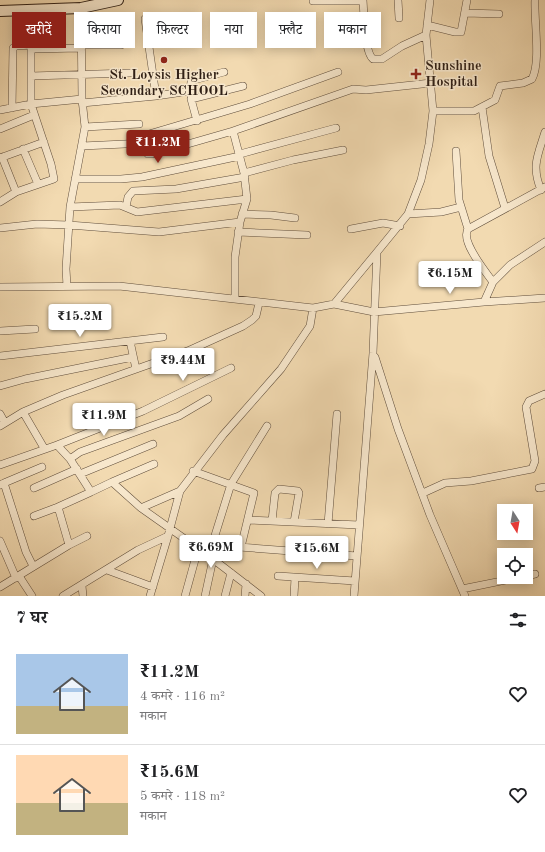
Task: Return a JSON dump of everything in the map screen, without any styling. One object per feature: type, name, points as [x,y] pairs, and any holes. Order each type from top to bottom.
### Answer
[{"type":"main road","points":[[0,11],[34,9],[66,4],[81,8],[118,0]]},
{"type":"street","points":[[313,1],[363,0],[367,48],[370,57],[373,59],[382,59],[402,46],[426,35]]},
{"type":"street","points":[[398,0],[399,18]]},
{"type":"street","points":[[334,304],[400,226],[408,214],[422,173],[429,144],[433,111],[426,35],[430,0]]},
{"type":"street","points":[[427,25],[460,32],[462,30],[466,13],[467,0]]},
{"type":"street","points":[[433,111],[471,111],[482,107],[496,98],[500,86],[528,81],[534,75],[536,43],[535,0]]},
{"type":"street","points":[[466,13],[499,14]]},
{"type":"street","points":[[12,108],[13,48]]},
{"type":"street","points":[[0,202],[16,192],[54,179],[44,142],[31,104],[31,48]]},
{"type":"street","points":[[68,286],[66,269],[70,207],[85,127],[82,101],[81,48]]},
{"type":"street","points":[[149,48],[156,96]]},
{"type":"street","points":[[198,121],[191,99],[191,82],[224,72]]},
{"type":"street","points":[[338,72],[250,104],[198,121],[149,134],[146,144],[148,154],[153,154],[233,131],[353,88],[366,90],[431,83]]},
{"type":"street","points":[[31,76],[130,73]]},
{"type":"street","points":[[191,99],[242,86]]},
{"type":"street","points":[[0,110],[31,104],[156,96],[190,91]]},
{"type":"street","points":[[482,107],[489,156],[505,208]]},
{"type":"street","points":[[0,129],[34,115]]},
{"type":"street","points":[[85,127],[139,124]]},
{"type":"street","points":[[75,179],[122,179],[142,177],[240,155],[336,128]]},
{"type":"street","points":[[233,131],[240,155],[247,199],[238,232],[235,257],[235,299]]},
{"type":"street","points":[[468,229],[543,188],[536,178],[535,167],[545,132]]},
{"type":"street","points":[[16,192],[1,157],[44,142]]},
{"type":"street","points":[[82,146],[146,144]]},
{"type":"street","points":[[23,149],[38,184]]},
{"type":"street","points":[[126,207],[128,197],[133,192],[171,190],[244,175],[293,160],[343,150]]},
{"type":"street","points":[[456,151],[456,172],[461,207],[468,229],[466,232],[466,238],[493,282]]},
{"type":"street","points":[[70,207],[120,205],[137,212],[247,199]]},
{"type":"street","points":[[408,214],[441,212],[461,207]]},
{"type":"street","points":[[242,214],[271,214],[295,218]]},
{"type":"street","points":[[0,228],[37,224],[159,232],[240,222]]},
{"type":"street","points":[[350,229],[383,223],[400,226]]},
{"type":"street","points":[[238,232],[307,235]]},
{"type":"street","points":[[484,302],[493,282],[510,265],[545,242]]},
{"type":"street","points":[[354,596],[373,353],[377,252]]},
{"type":"street","points":[[0,287],[119,286],[313,308],[334,304],[374,312],[545,298]]},
{"type":"street","points":[[0,414],[3,424],[23,412],[63,395],[190,350],[243,326],[256,316],[260,302]]},
{"type":"street","points":[[150,596],[180,491],[193,471],[280,369],[310,326],[313,308]]},
{"type":"street","points":[[0,331],[35,329]]},
{"type":"street","points":[[0,356],[163,337]]},
{"type":"street","points":[[130,341],[136,370]]},
{"type":"street","points":[[373,353],[398,429],[430,515],[465,596]]},
{"type":"street","points":[[0,386],[25,379],[133,356]]},
{"type":"street","points":[[0,465],[44,448],[57,445],[143,411],[231,368]]},
{"type":"street","points":[[423,493],[444,483],[471,481],[532,469],[535,462],[526,407],[529,401],[545,394]]},
{"type":"street","points":[[70,459],[80,452],[179,416],[208,399]]},
{"type":"street","points":[[23,412],[44,448]]},
{"type":"street","points":[[328,524],[336,414]]},
{"type":"street","points":[[205,596],[212,545],[231,484],[267,426]]},
{"type":"street","points":[[34,488],[153,444]]},
{"type":"street","points":[[57,445],[70,459],[91,492]]},
{"type":"street","points":[[34,516],[154,464]]},
{"type":"street","points":[[33,566],[26,552],[2,484],[42,467]]},
{"type":"street","points":[[193,471],[254,493],[241,547]]},
{"type":"street","points":[[112,482],[169,533],[198,549],[261,596]]},
{"type":"street","points":[[272,522],[275,493],[279,489],[299,492],[294,522]]},
{"type":"street","points":[[140,508],[180,491]]},
{"type":"street","points":[[58,506],[69,545]]},
{"type":"street","points":[[248,520],[359,525]]},
{"type":"street","points":[[63,596],[82,586],[138,550],[169,533]]},
{"type":"street","points":[[0,586],[87,536]]},
{"type":"street","points":[[0,541],[2,553],[17,577],[32,596]]},
{"type":"street","points":[[212,545],[357,556]]},
{"type":"street","points":[[185,596],[198,549]]},
{"type":"street","points":[[107,570],[153,587]]},
{"type":"street","points":[[226,596],[231,573]]},
{"type":"street","points":[[278,576],[355,581]]},
{"type":"street","points":[[294,596],[295,578]]},
{"type":"street","points":[[462,589],[497,582]]},
{"type":"street","points":[[245,596],[246,584]]},
{"type":"street","points":[[82,586],[83,596]]},
{"type":"place","name":"St. Loysis Higher Secondary SCHOOL","points":[[164,60]]},
{"type":"place","name":"Sunshine Hospital","points":[[416,74]]}]
